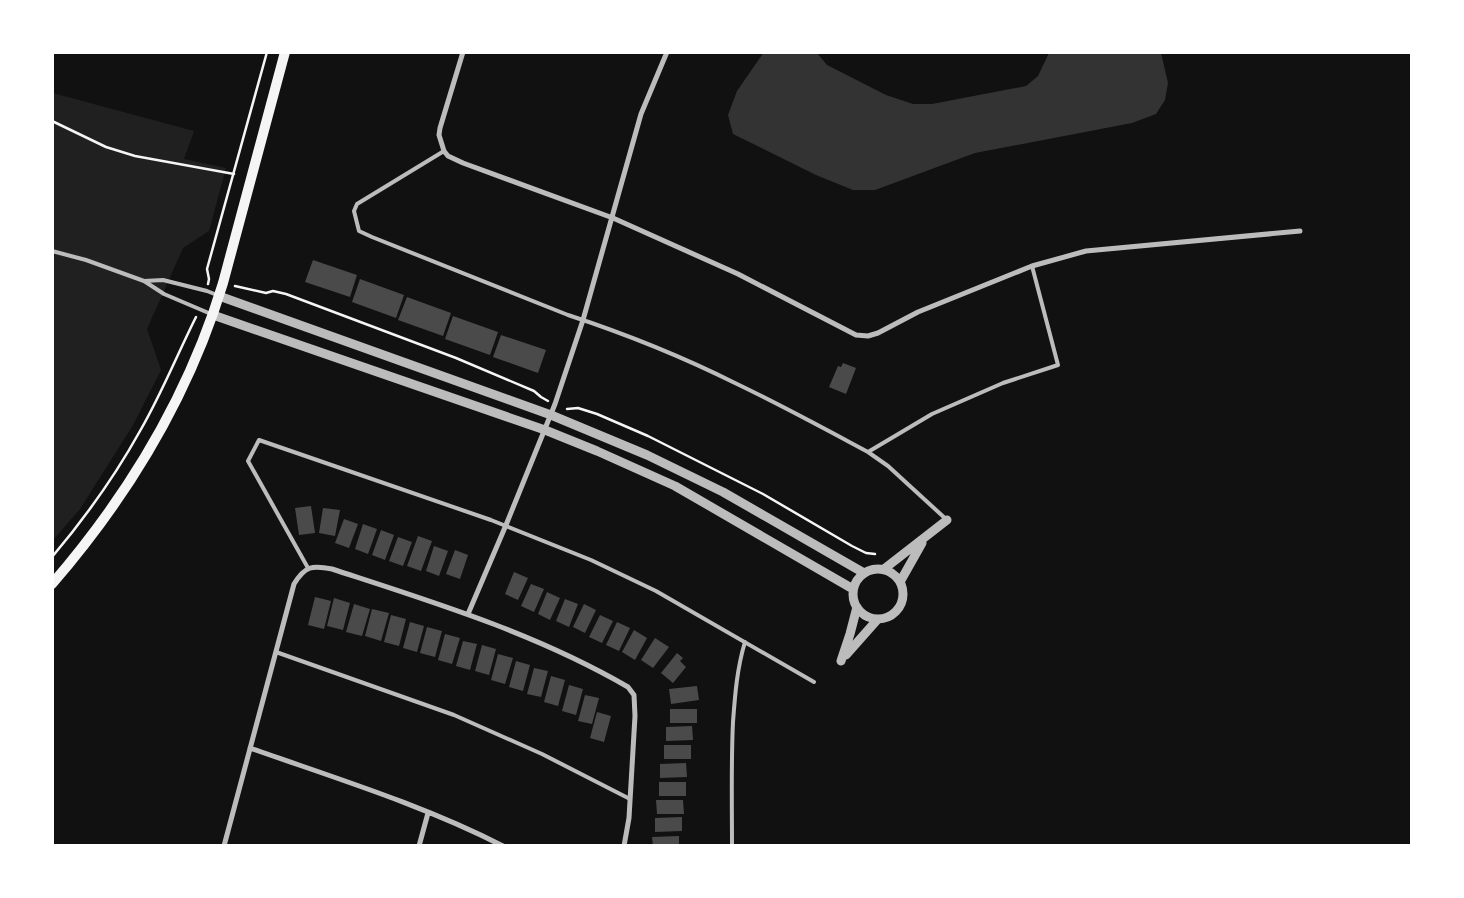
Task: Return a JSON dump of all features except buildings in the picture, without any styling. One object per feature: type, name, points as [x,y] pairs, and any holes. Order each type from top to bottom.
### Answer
[{"type":"main road","points":[[52,584],[113,508],[150,450],[184,384],[213,315],[223,283],[285,52]]},
{"type":"street","points":[[463,52],[440,128],[440,143],[448,156],[613,218],[738,274],[856,335],[868,336],[878,333],[923,310],[1032,266],[1086,251],[1300,232]]},
{"type":"street","points":[[468,614],[551,414],[583,320],[641,114],[667,52]]},
{"type":"street","points":[[219,296],[551,414],[647,455],[723,492],[864,574]]},
{"type":"street","points":[[213,315],[545,430],[597,451],[675,486],[854,589]]},
{"type":"street","points":[[884,569],[947,520]]},
{"type":"street","points":[[900,582],[926,536]]},
{"type":"street","points":[[224,846],[294,584],[308,568],[319,566],[468,614],[558,651],[628,687],[634,695],[635,705],[629,818],[624,846]]},
{"type":"street","points":[[856,607],[841,661],[863,633],[877,620],[890,617],[897,612],[901,605],[904,591],[900,582],[894,574],[884,569],[872,570],[864,574],[857,580],[854,589],[853,599],[856,607],[865,616],[877,620]]},
{"type":"street","points":[[250,748],[399,800],[470,829],[503,846]]},
{"type":"street","points":[[419,846],[428,813]]},
{"type":"lane","points":[[444,151],[357,204],[354,211],[359,231],[699,366],[737,384],[868,452],[888,466],[947,520]]},
{"type":"lane","points":[[52,251],[86,260],[144,281],[164,294],[213,315]]},
{"type":"lane","points":[[868,452],[932,414],[1003,383],[1058,365],[1032,266]]},
{"type":"lane","points":[[144,281],[163,280],[219,296]]},
{"type":"lane","points":[[308,568],[248,461],[259,440],[506,525],[592,560],[656,591],[814,682]]},
{"type":"lane","points":[[732,846],[732,748],[740,659],[745,642]]},
{"type":"lane","points":[[276,652],[454,715],[542,754],[630,799]]},
{"type":"path","points":[[206,291],[209,279],[207,269],[266,52]]},
{"type":"path","points":[[52,121],[106,146],[135,156],[234,174]]},
{"type":"path","points":[[209,279],[266,294],[273,291],[286,294],[456,358],[534,390],[541,398]]},
{"type":"path","points":[[52,557],[76,529],[116,473],[142,430],[200,310]]},
{"type":"path","points":[[569,410],[578,408],[597,414],[648,436],[763,494],[852,546],[866,553],[876,554]]},
{"type":"shaded area","points":[[764,52],[817,53],[827,65],[886,95],[913,104],[932,104],[1026,86],[1038,76],[1049,53],[1161,53],[1168,83],[1165,100],[1156,114],[1132,123],[975,153],[875,190],[853,190],[816,175],[733,134],[728,115],[737,91]]},
{"type":"shaded area","points":[[53,93],[194,131],[184,159],[226,168],[209,231],[183,248],[147,329],[161,370],[133,425],[80,509],[53,540]]}]
